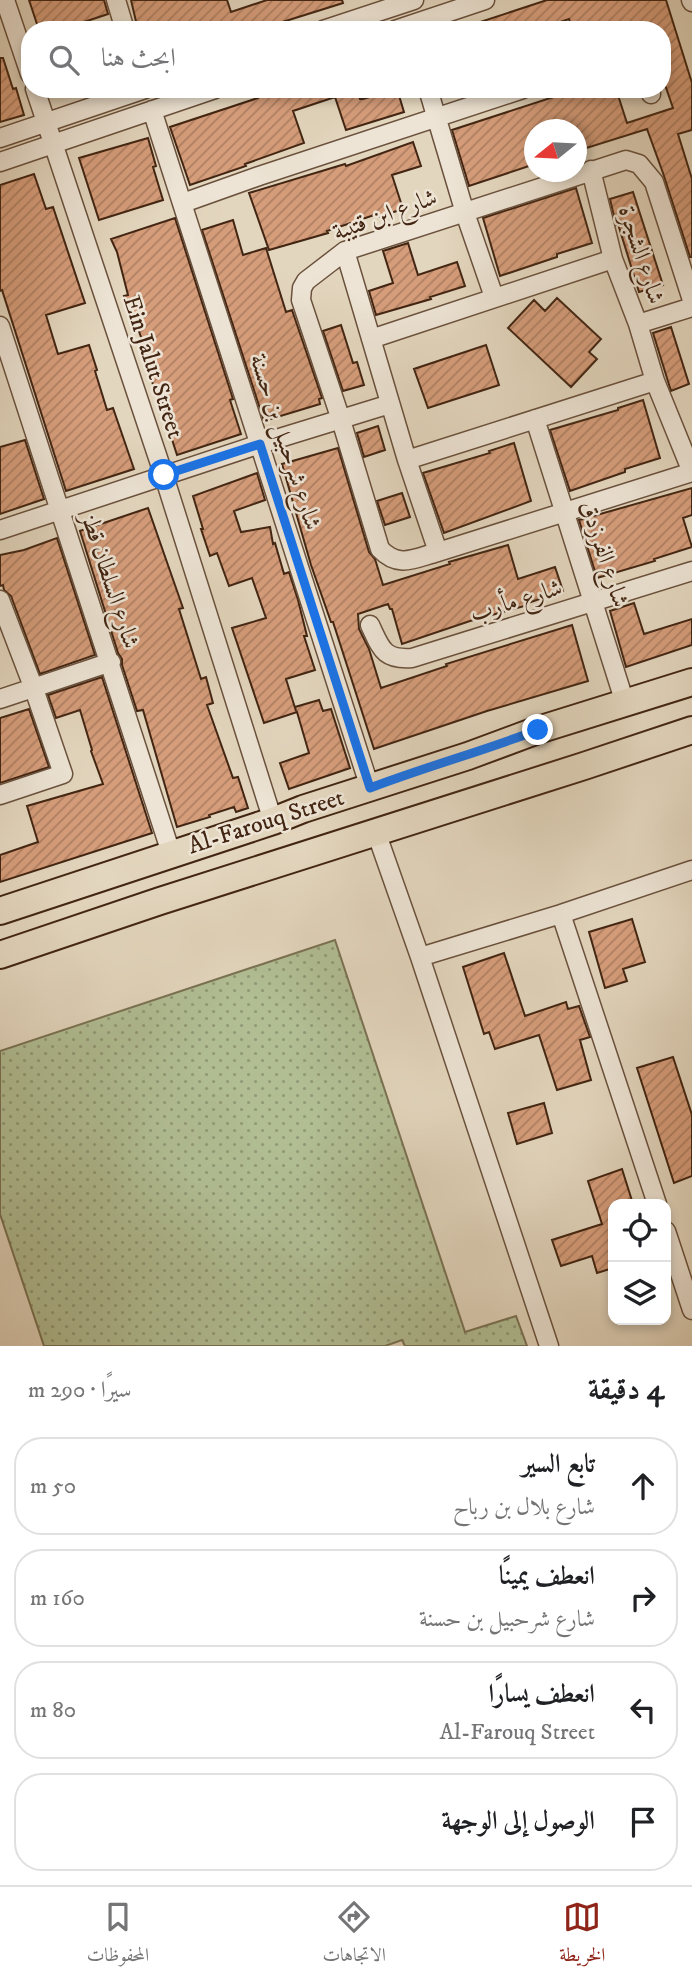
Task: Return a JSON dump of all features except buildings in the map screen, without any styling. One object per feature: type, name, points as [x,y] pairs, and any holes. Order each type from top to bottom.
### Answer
[{"type":"main road","name":"Al-Farouq Street","points":[[0,911],[468,756],[538,730],[692,682]]},
{"type":"main road","name":"Al-Farouq Street","points":[[0,955],[692,730]]},
{"type":"main road","points":[[468,756],[485,798]]},
{"type":"street","points":[[5,0],[21,47]]},
{"type":"street","points":[[116,0],[122,21]]},
{"type":"street","points":[[424,21],[485,0]]},
{"type":"street","points":[[348,21],[404,1],[404,21]]},
{"type":"street","name":"Ein Jalut Street","points":[[38,98],[164,475],[273,821]]},
{"type":"street","points":[[0,138],[120,98]]},
{"type":"street","points":[[0,162],[188,98]]},
{"type":"street","points":[[431,98],[465,213],[494,297]]},
{"type":"street","points":[[183,203],[497,98]]},
{"type":"street","name":"شارع شرحبيل بن حسنة","points":[[152,110],[370,788]]},
{"type":"street","name":"شارع ابن قتيبة","points":[[401,562],[392,559],[380,549],[301,300],[302,288],[312,275],[345,251],[626,160],[639,164],[654,181],[692,300]]},
{"type":"street","name":"شارع الشجرة","points":[[401,562],[692,472],[655,381],[638,324],[612,260],[591,170]]},
{"type":"street","points":[[345,251],[407,460],[438,552]]},
{"type":"street","points":[[371,339],[612,260]]},
{"type":"street","points":[[638,324],[692,307]]},
{"type":"street","name":"شارع السلطان قطز","points":[[0,326],[171,853]]},
{"type":"street","points":[[407,460],[655,381]]},
{"type":"street","points":[[0,530],[390,404]]},
{"type":"street","name":"شارع الفرزدق","points":[[535,419],[625,703]]},
{"type":"street","name":"شارع مأرب","points":[[370,625],[386,653],[396,659],[412,659],[692,571]]},
{"type":"street","points":[[0,600],[63,774],[0,795]]},
{"type":"street","points":[[0,699],[111,662]]},
{"type":"street","points":[[376,832],[549,1346]]},
{"type":"street","points":[[420,957],[692,870]]},
{"type":"street","points":[[561,914],[655,1199]]},
{"type":"street","points":[[671,1246],[692,1310]]},
{"type":"green space","points":[[335,940],[465,1332],[516,1316],[527,1346],[405,1346],[402,1340],[385,1346],[44,1346],[0,1214],[0,1051]]},
{"type":"route","points":[[164,475],[260,444],[370,788],[538,730]]}]
